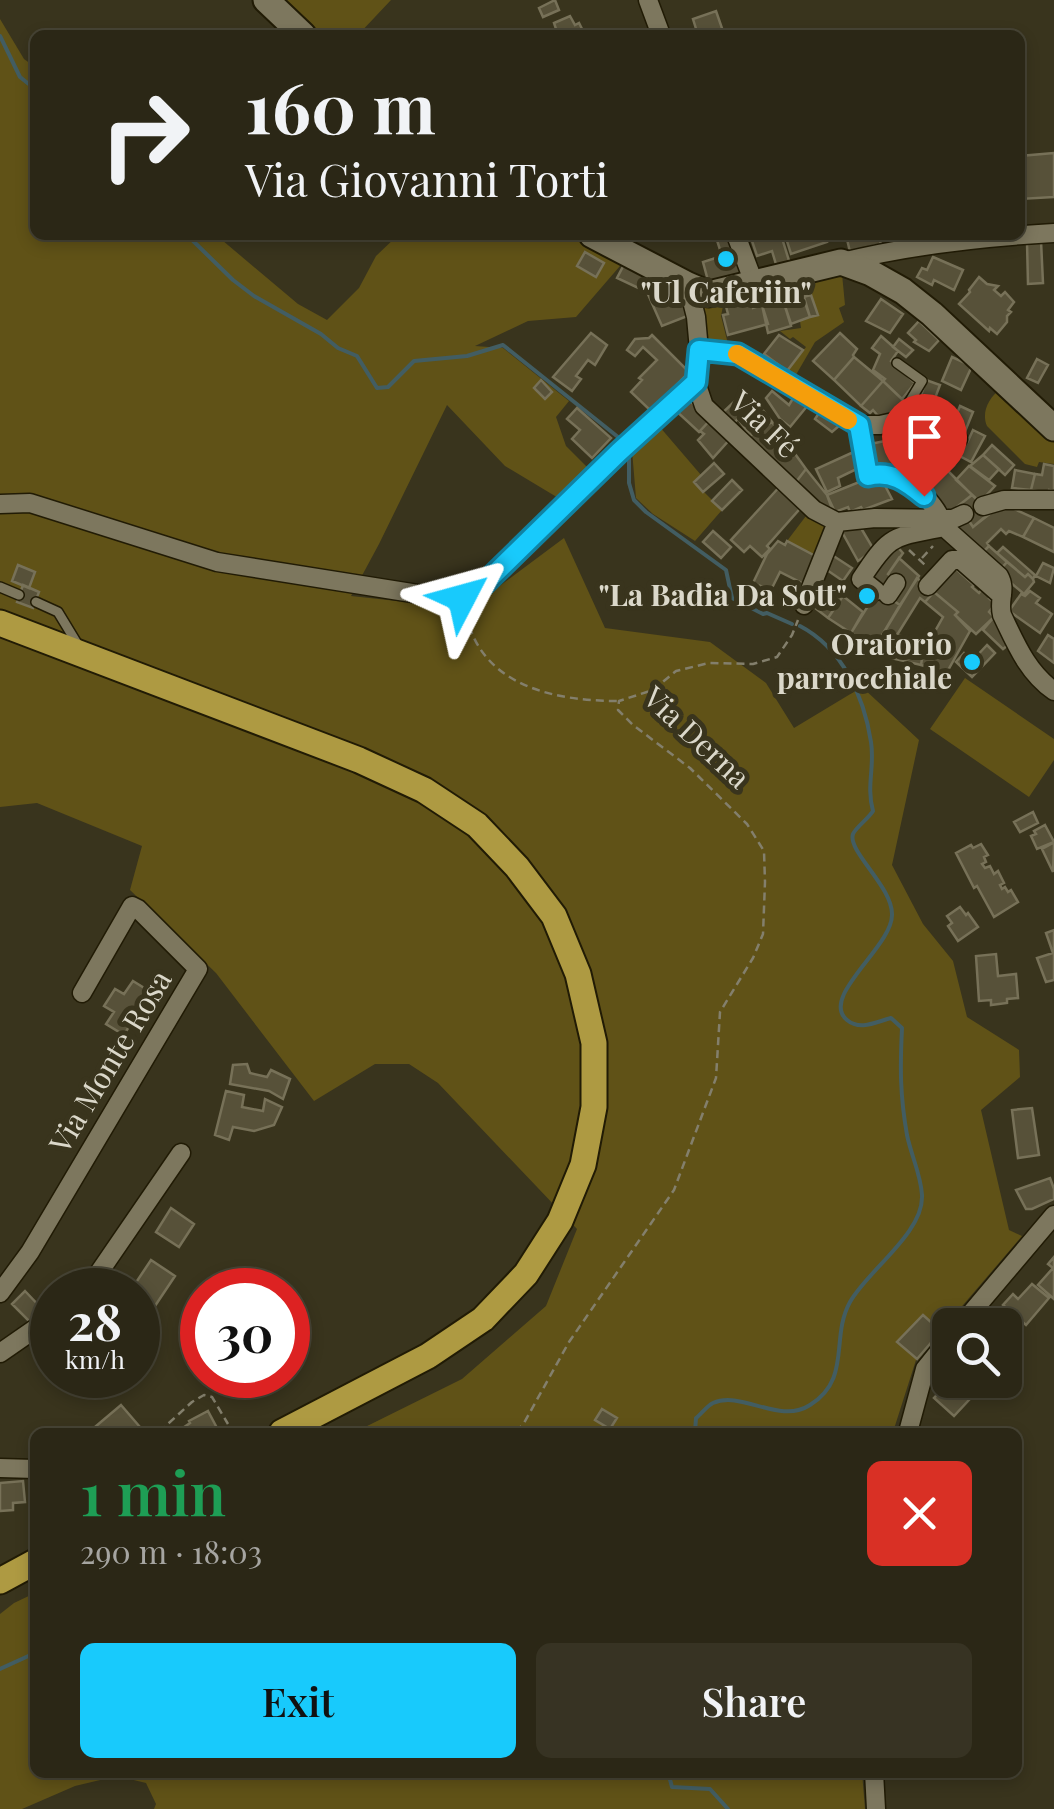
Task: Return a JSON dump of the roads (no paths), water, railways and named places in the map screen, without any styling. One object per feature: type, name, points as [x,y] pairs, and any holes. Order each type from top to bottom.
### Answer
[{"type":"main road","points":[[0,623],[359,760],[424,790],[477,825],[518,867],[554,916],[578,974],[594,1042],[594,1106],[583,1164],[560,1221],[526,1274],[482,1319],[428,1356],[290,1428]]},
{"type":"main road","points":[[0,1581],[30,1565]]},
{"type":"street","points":[[266,0],[298,30]]},
{"type":"street","points":[[648,0],[659,30]]},
{"type":"street","points":[[1025,235],[1054,233]]},
{"type":"street","points":[[602,240],[709,294],[900,249],[973,240]]},
{"type":"street","points":[[738,240],[754,283]]},
{"type":"street","points":[[841,262],[903,290],[1054,428]]},
{"type":"street","name":"Via Fé","points":[[688,285],[699,350],[696,382],[704,406],[814,510],[837,522]]},
{"type":"street","points":[[699,350],[738,354],[859,425],[898,421],[958,439]]},
{"type":"street","points":[[0,504],[30,503],[217,562],[392,592],[462,598],[482,586],[696,382]]},
{"type":"street","points":[[867,471],[868,476],[879,473],[906,481],[924,496],[943,523],[999,576],[1004,585],[1001,603]]},
{"type":"street","points":[[983,506],[1004,500],[1054,500]]},
{"type":"street","points":[[887,590],[861,579],[878,552],[894,537],[964,514]]},
{"type":"street","points":[[804,605],[837,522],[875,518],[943,523]]},
{"type":"street","points":[[928,586],[952,560],[962,560],[1001,603],[1031,670],[1054,692]]},
{"type":"street","name":"Via Monte Rosa","points":[[0,1293],[30,1252],[198,969],[132,906],[82,992]]},
{"type":"street","points":[[102,1268],[181,1154]]},
{"type":"street","points":[[975,1308],[1054,1215]]},
{"type":"street","points":[[0,1353],[30,1332]]},
{"type":"street","points":[[909,1428],[925,1368],[932,1360]]},
{"type":"street","points":[[0,1468],[30,1469]]},
{"type":"street","points":[[874,1778],[876,1809]]},
{"type":"lane","points":[[897,363],[922,381],[898,421]]},
{"type":"lane","points":[[859,425],[867,471]]},
{"type":"lane","points":[[0,587],[19,595]]},
{"type":"lane","points":[[36,602],[58,612],[84,656]]},
{"type":"waterway","points":[[0,36],[20,77],[30,85]]},
{"type":"waterway","points":[[192,240],[254,296],[357,356],[377,388],[388,387],[414,361],[467,356],[503,345],[623,441]]},
{"type":"waterway","points":[[629,453],[629,483],[634,500],[726,570],[732,598],[792,624]]},
{"type":"waterway","points":[[695,1428],[696,1418],[713,1403],[724,1400],[786,1411],[810,1405],[823,1395],[836,1370],[841,1330],[850,1302],[905,1237],[920,1209],[922,1195],[903,1107],[902,1028],[891,1018],[857,1025],[847,1020],[841,1010],[842,998],[881,942],[892,915],[885,893],[853,841],[854,832],[873,811],[868,725],[857,691],[839,660],[815,635],[800,626]]},
{"type":"waterway","points":[[0,1669],[30,1655]]},
{"type":"waterway","points":[[670,1778],[672,1787],[710,1789],[728,1809]]},
{"type":"place","name":"\"Ul Caferiin\"","points":[[726,259]]},
{"type":"place","name":"\"La Badia Da Sott\"","points":[[867,596]]},
{"type":"place","name":"Oratorio parrocchiale","points":[[972,662]]}]
